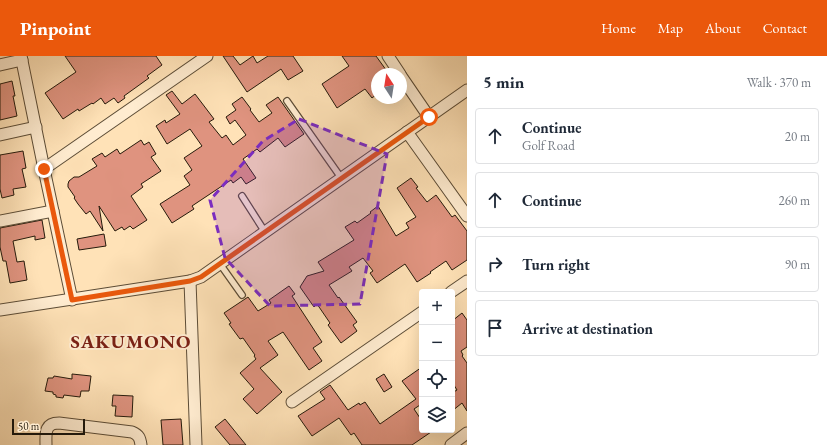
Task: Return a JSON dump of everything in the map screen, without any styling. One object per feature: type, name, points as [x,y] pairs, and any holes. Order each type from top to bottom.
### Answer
[{"type":"street","points":[[44,169],[207,56]]},
{"type":"street","points":[[388,56],[396,68]]},
{"type":"street","points":[[0,65],[22,58],[72,300]]},
{"type":"street","points":[[407,85],[429,117]]},
{"type":"street","points":[[0,310],[190,281],[201,277],[467,90]]},
{"type":"street","points":[[0,135],[36,127]]},
{"type":"street","points":[[407,132],[467,216]]},
{"type":"street","points":[[0,222],[53,211]]},
{"type":"street","points":[[190,281],[196,445]]},
{"type":"street","points":[[455,289],[467,281]]},
{"type":"street","points":[[292,402],[419,314]]},
{"type":"street","points":[[46,445],[47,429],[49,425],[59,423],[132,432],[137,434],[141,445]]},
{"type":"street","points":[[451,445],[467,433]]},
{"type":"lane","points":[[286,102],[342,179]]},
{"type":"lane","points":[[242,196],[265,232]]},
{"type":"lane","points":[[220,264],[242,295]]},
{"type":"highlighted area","points":[[299,119],[387,154],[360,304],[270,306],[225,258],[210,200],[263,141]]},
{"type":"building","points":[[65,56],[156,56],[162,65],[147,76],[149,78],[124,96],[125,98],[118,103],[114,98],[105,104],[101,98],[79,111],[78,109],[63,119],[45,93],[76,72]]},
{"type":"building","points":[[223,56],[233,56],[240,65],[253,56],[257,63],[268,56],[293,56],[303,71],[288,80],[281,69],[247,92]]},
{"type":"building","points":[[342,56],[376,56],[385,68],[371,68],[371,97],[365,89],[337,108],[322,84],[349,66]]},
{"type":"building","points":[[12,81],[17,116],[0,120],[0,84]]},
{"type":"building","points":[[172,91],[182,104],[195,94],[214,119],[209,122],[222,138],[226,135],[233,145],[246,135],[235,120],[230,124],[226,117],[236,110],[232,104],[242,97],[259,122],[272,113],[266,105],[278,97],[304,134],[285,147],[278,138],[260,152],[257,149],[243,159],[256,178],[246,184],[241,177],[233,183],[231,180],[192,206],[194,209],[172,223],[160,204],[190,185],[184,176],[192,170],[184,158],[202,146],[190,129],[167,144],[156,126],[165,120],[166,123],[180,114],[166,95]]},
{"type":"building","points":[[141,140],[144,145],[149,142],[156,154],[151,157],[161,171],[141,184],[143,187],[131,196],[147,220],[133,229],[130,226],[124,230],[122,227],[115,231],[99,206],[103,231],[90,211],[86,214],[78,204],[68,187],[69,181],[97,166],[92,159],[102,153],[105,157],[117,149],[120,154]]},
{"type":"building","points":[[23,151],[26,168],[22,169],[26,187],[13,189],[14,195],[2,198],[0,189],[0,155]]},
{"type":"building","points":[[411,178],[418,187],[416,188],[427,202],[436,195],[452,217],[455,215],[467,231],[467,260],[452,270],[446,261],[417,282],[405,264],[377,283],[370,273],[373,271],[363,258],[349,267],[352,271],[329,285],[357,322],[353,325],[357,331],[341,343],[328,325],[330,323],[317,304],[314,307],[300,287],[307,276],[324,271],[318,262],[354,240],[345,227],[355,221],[357,223],[378,206],[396,236],[409,228],[406,223],[416,217],[397,188]]},
{"type":"building","points":[[42,220],[45,238],[35,240],[35,236],[13,241],[17,262],[24,261],[27,280],[10,283],[6,261],[3,261],[0,247],[0,228]]},
{"type":"building","points":[[104,234],[106,246],[79,250],[77,239]]},
{"type":"building","points":[[289,286],[295,294],[292,296],[322,342],[313,348],[322,361],[309,370],[283,332],[268,341],[278,355],[260,368],[282,392],[257,414],[243,399],[254,389],[240,373],[256,359],[254,356],[255,355],[243,338],[240,339],[229,324],[231,323],[224,313],[248,297],[258,311],[271,303],[269,300]]},
{"type":"building","points":[[462,313],[467,320],[467,347],[461,351],[462,356],[467,363],[467,411],[462,403],[455,409],[455,391],[457,390],[455,387],[455,319]]},
{"type":"building","points":[[419,369],[419,406],[414,409],[419,416],[419,433],[430,433],[412,445],[362,445],[354,433],[351,435],[339,418],[312,436],[298,416],[325,399],[320,392],[330,385],[348,410],[359,403],[360,405],[365,402],[380,424],[416,399],[402,381]]},
{"type":"building","points":[[72,374],[91,376],[89,391],[81,391],[80,397],[64,395],[63,398],[56,397],[53,392],[45,391],[48,378],[53,378],[54,376],[72,379]]},
{"type":"building","points":[[384,374],[392,387],[384,392],[376,379]]},
{"type":"building","points":[[113,395],[133,396],[132,417],[115,416],[116,406],[112,406]]},
{"type":"building","points":[[181,419],[183,445],[163,445],[161,420]]},
{"type":"building","points":[[225,419],[246,445],[230,445],[215,427]]},
{"type":"district","name":"SAKUMONO","points":[[131,341]]},
{"type":"route","points":[[44,169],[72,300],[190,281],[201,277],[429,117]]}]
